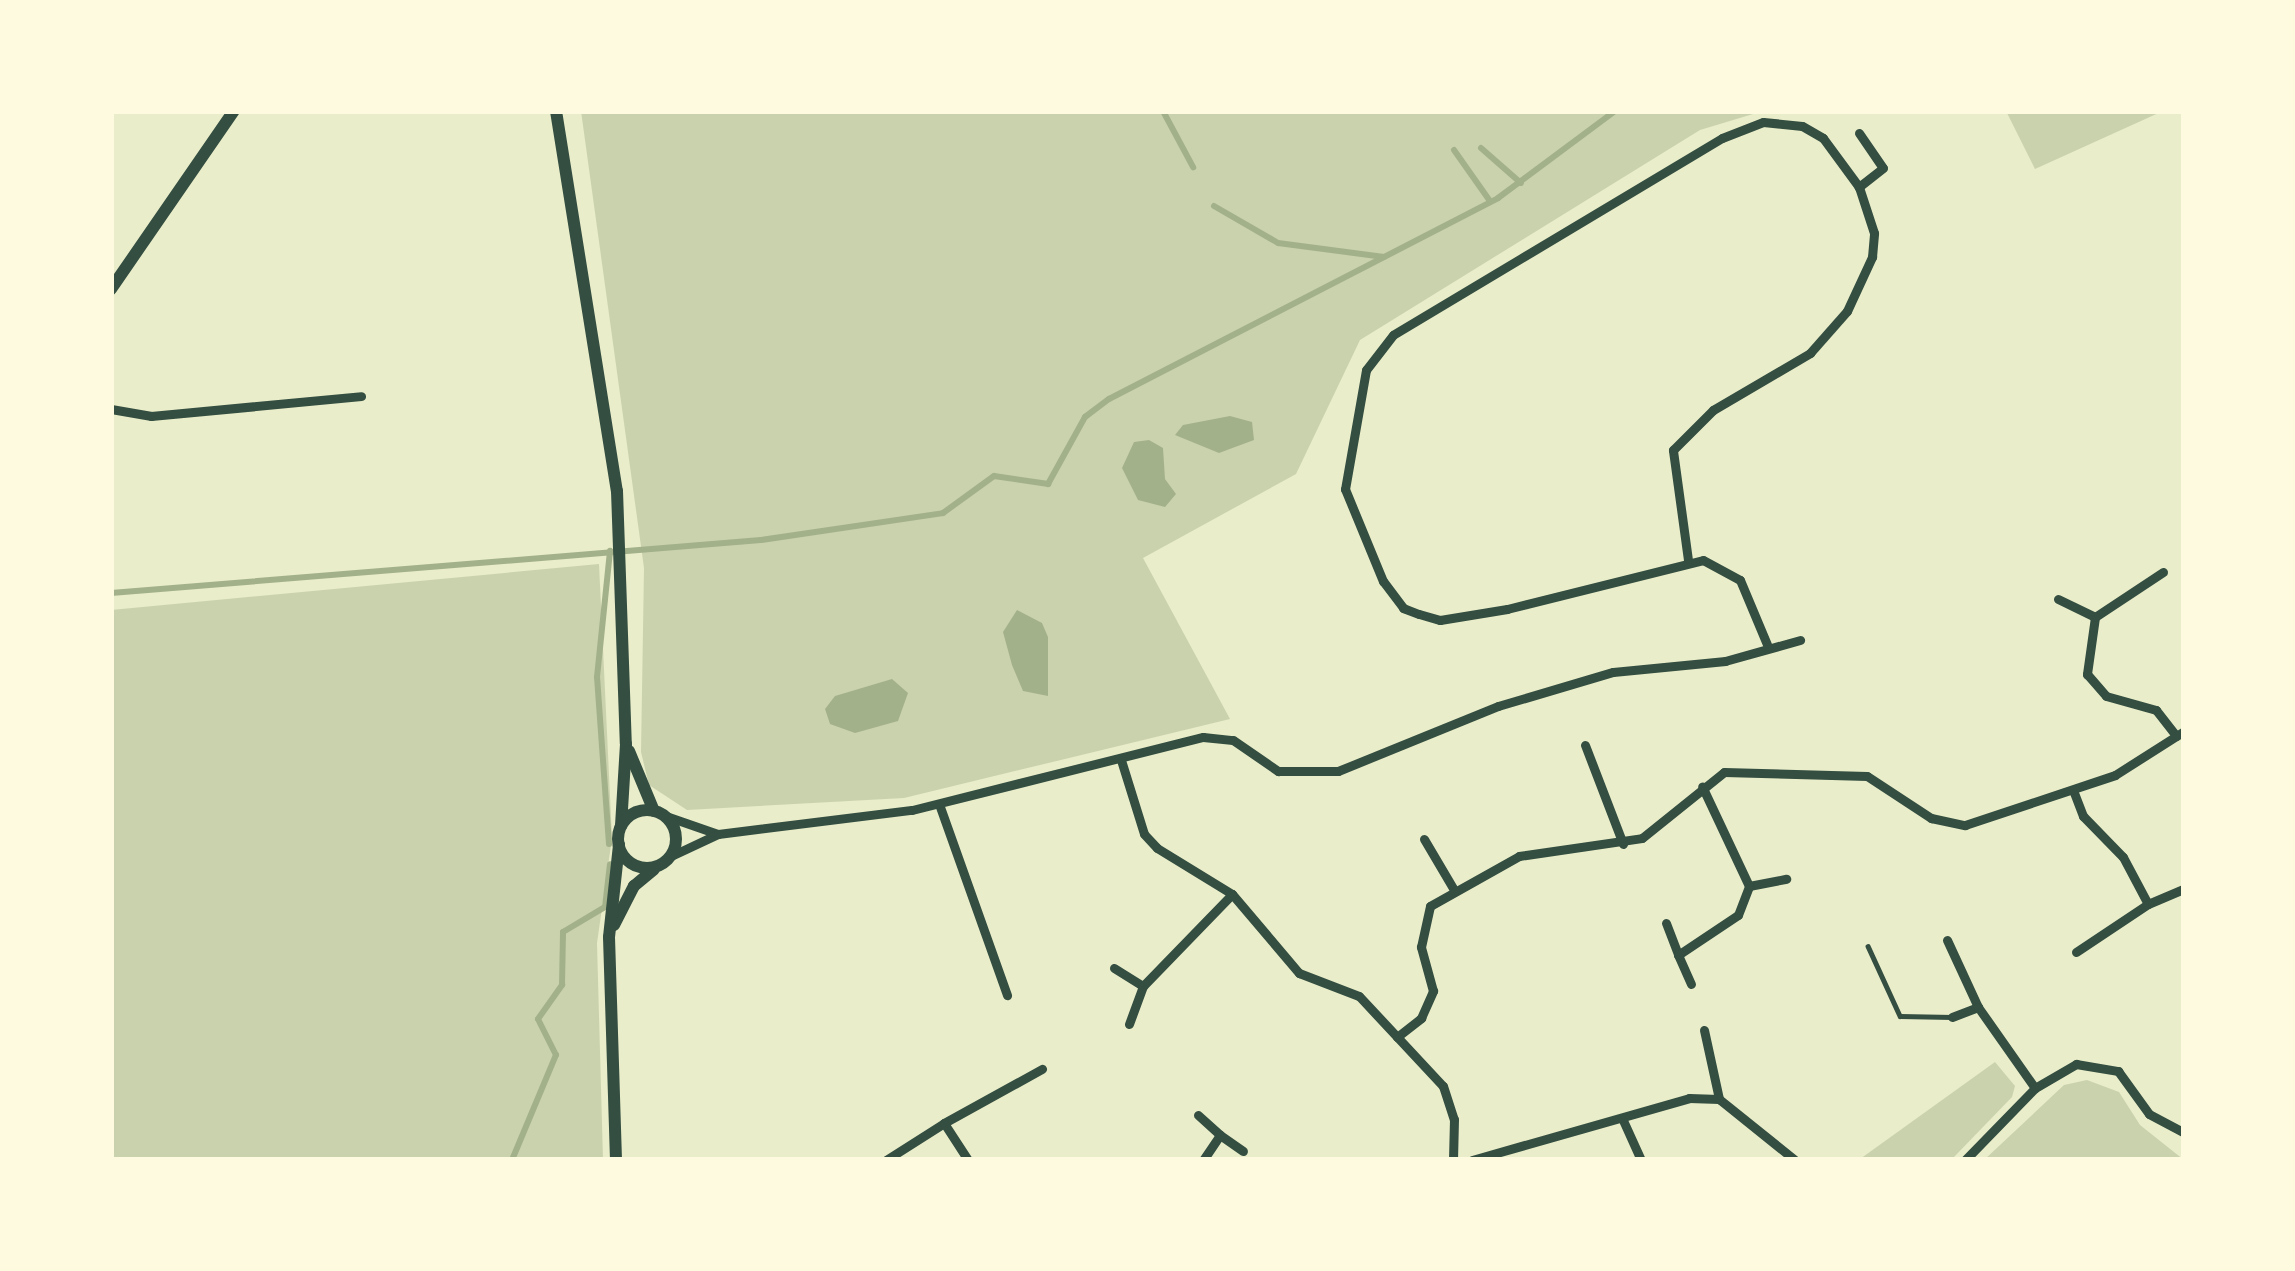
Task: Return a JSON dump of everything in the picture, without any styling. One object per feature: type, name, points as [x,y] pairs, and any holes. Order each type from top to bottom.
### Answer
[{"type":"street","points":[[111,289],[234,111]]},
{"type":"street","points":[[556,111],[617,491],[623,582],[626,744],[608,937],[616,1160]]},
{"type":"street","points":[[1688,560],[1673,450],[1713,410],[1791,368],[1847,311],[1872,257],[1874,233],[1859,187],[1823,138],[1802,126],[1751,126],[1373,353],[1345,489],[1367,553],[1403,608],[1440,620],[1507,609],[1688,560],[1718,564],[1740,580],[1768,646]]},
{"type":"street","points":[[1859,133],[1883,168],[1859,187]]},
{"type":"street","points":[[111,409],[151,416],[361,396]]},
{"type":"street","points":[[1397,1037],[1421,1018],[1433,991],[1421,924],[1430,906],[1519,856],[1570,844],[1623,844],[1661,827],[1702,786],[1743,769],[1867,776],[1931,818],[1965,825],[2115,775],[2180,734],[2156,710],[2106,696],[2086,674],[2095,617],[2163,572]]},
{"type":"street","points":[[2058,599],[2095,617]]},
{"type":"street","points":[[608,937],[634,886],[670,856],[718,834],[939,804],[1202,737],[1233,740],[1278,771],[1338,771],[1498,706],[1613,672],[1725,662],[1800,640]]},
{"type":"street","points":[[626,744],[659,813],[674,830],[670,856]]},
{"type":"street","points":[[1585,745],[1623,844]]},
{"type":"street","points":[[1120,760],[1144,834],[1232,894],[1299,973],[1359,996],[1443,1086],[1454,1119],[1453,1160]]},
{"type":"street","points":[[1678,955],[1738,915],[1749,886],[1702,786]]},
{"type":"street","points":[[2073,790],[2083,817],[2123,857],[2148,904]]},
{"type":"street","points":[[939,804],[1007,995]]},
{"type":"street","points":[[621,826],[635,813],[659,813],[718,834]]},
{"type":"street","points":[[1424,839],[1454,890]]},
{"type":"street","points":[[619,845],[628,862],[656,867]]},
{"type":"street","points":[[1749,886],[1786,879]]},
{"type":"street","points":[[2076,952],[2148,904],[2184,889]]},
{"type":"street","points":[[1130,1024],[1143,986],[1232,894]]},
{"type":"street","points":[[1666,923],[1691,984]]},
{"type":"street","points":[[1947,940],[1978,1007],[2035,1088]]},
{"type":"street","points":[[1114,968],[1143,986]]},
{"type":"street","points":[[1952,1017],[1978,1007]]},
{"type":"street","points":[[1704,1030],[1719,1100]]},
{"type":"street","points":[[1965,1160],[2035,1088],[2076,1064],[2118,1071],[2149,1114],[2184,1133]]},
{"type":"street","points":[[886,1160],[1042,1070]]},
{"type":"street","points":[[1472,1160],[1689,1098],[1719,1100],[1795,1160]]},
{"type":"street","points":[[1198,1115],[1244,1151]]},
{"type":"street","points":[[1622,1118],[1641,1160]]},
{"type":"street","points":[[944,1123],[968,1160]]},
{"type":"street","points":[[1203,1160],[1220,1136]]},
{"type":"lane","points":[[1868,946],[1900,1016],[1952,1017]]},
{"type":"shaded area","points":[[581,111],[1763,111],[1700,130],[1360,340],[1296,474],[1143,558],[1230,719],[904,798],[687,810],[649,785],[641,752],[644,568]]},
{"type":"shaded area","points":[[2006,111],[2163,111],[2035,169]]},
{"type":"shaded area","points":[[1230,416],[1252,422],[1254,440],[1219,453],[1175,435],[1183,425]]},
{"type":"shaded area","points":[[1149,440],[1163,448],[1165,479],[1176,494],[1165,507],[1138,500],[1122,468],[1134,442]]},
{"type":"shaded area","points":[[599,564],[612,838],[597,943],[603,1160],[111,1160],[111,610]]},
{"type":"shaded area","points":[[1017,610],[1042,623],[1048,637],[1048,696],[1023,691],[1012,665],[1003,632]]},
{"type":"shaded area","points":[[892,679],[908,693],[898,721],[855,733],[830,724],[825,709],[835,696]]},
{"type":"shaded area","points":[[1995,1062],[2015,1086],[2012,1097],[1954,1157],[1860,1159]]},
{"type":"shaded area","points":[[2087,1080],[2119,1092],[2140,1125],[2184,1160],[1984,1160],[2064,1085]]},
{"type":"waterway","points":[[1163,111],[1193,167]]},
{"type":"waterway","points":[[111,593],[761,540],[943,513],[994,476],[1048,484],[1085,417],[1109,399],[1498,198],[1615,111]]},
{"type":"waterway","points":[[1481,148],[1521,183]]},
{"type":"waterway","points":[[1454,150],[1490,201]]},
{"type":"waterway","points":[[1214,206],[1278,243],[1384,257]]},
{"type":"waterway","points":[[609,844],[597,677],[610,551]]},
{"type":"waterway","points":[[512,1160],[556,1055],[538,1019],[562,985],[563,932],[605,907],[610,864]]}]
